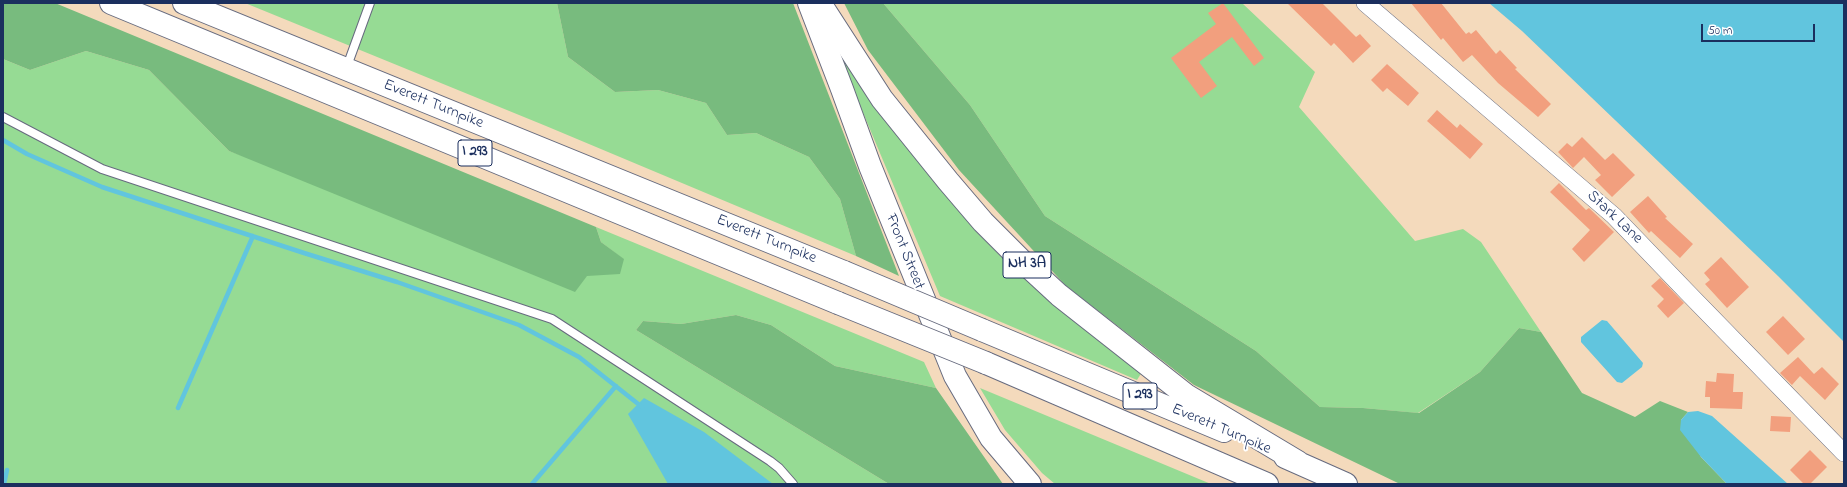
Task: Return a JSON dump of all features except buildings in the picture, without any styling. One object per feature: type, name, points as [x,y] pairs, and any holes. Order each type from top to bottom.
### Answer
[{"type":"main road","name":"Everett Turnpike","points":[[112,3],[986,363],[1267,484]]},
{"type":"main road","name":"Everett Turnpike","points":[[184,3],[844,272],[1298,462],[1346,484]]},
{"type":"main road","name":"Front Street","points":[[809,3],[870,166],[955,376],[991,438],[1030,484]]},
{"type":"main road","name":"NH 3A","points":[[820,3],[882,99],[983,222],[1020,259],[1059,295],[1186,395],[1298,462]]},
{"type":"street","name":"Stark Lane","points":[[1365,3],[1614,216],[1844,453]]},
{"type":"lane","points":[[346,70],[370,3]]},
{"type":"lane","points":[[3,117],[102,170],[552,319],[770,461],[779,468],[792,484]]},
{"type":"green space","points":[[3,3],[55,3],[596,227],[601,242],[624,259],[620,274],[587,276],[575,292],[229,151],[149,70],[86,51],[30,70],[3,59]]},
{"type":"green space","points":[[245,3],[557,3],[568,57],[615,92],[658,90],[706,103],[727,135],[756,133],[809,157],[840,199],[856,256],[546,126]]},
{"type":"green space","points":[[557,3],[793,3],[899,276],[856,256],[840,199],[809,157],[756,133],[727,135],[706,103],[658,90],[615,92],[568,57]]},
{"type":"green space","points":[[844,3],[883,3],[970,105],[1045,216],[1256,351],[1320,407],[1363,408],[1419,413],[1480,372],[1519,328],[1541,332],[1582,393],[1635,417],[1660,401],[1688,412],[1681,420],[1701,457],[1727,484],[1400,484],[1194,385],[1066,286],[959,170],[868,50]]},
{"type":"green space","points":[[883,3],[1242,3],[1315,72],[1299,107],[1415,241],[1463,229],[1481,242],[1541,332],[1519,328],[1480,372],[1418,413],[1363,408],[1320,407],[1256,351],[1045,216],[970,105]]},
{"type":"green space","points":[[835,46],[994,248],[1069,317],[1142,372],[1137,380],[940,296]]},
{"type":"green space","points":[[86,51],[149,70],[229,151],[587,276],[623,259],[601,242],[596,227],[924,362],[936,388],[835,366],[771,325],[736,315],[681,324],[643,321],[636,330],[889,484],[3,484],[3,59],[30,70]]},
{"type":"green space","points":[[736,315],[771,325],[835,366],[936,388],[1003,484],[889,484],[636,330],[643,321],[681,324]]},
{"type":"green space","points":[[980,388],[1211,484],[1055,484],[1042,473],[1005,430]]},
{"type":"water","points":[[1489,3],[1844,3],[1844,342],[1778,276],[1522,31]]},
{"type":"water","points":[[1602,320],[1607,321],[1643,363],[1642,367],[1622,383],[1617,382],[1581,342],[1581,337]]},
{"type":"water","points":[[644,398],[704,432],[773,484],[668,484],[628,414]]},
{"type":"water","points":[[1698,411],[1712,416],[1788,484],[1727,484],[1701,457],[1680,430],[1681,420],[1688,412]]},
{"type":"waterway","points":[[3,140],[27,154],[102,187],[397,282],[519,325],[579,357],[642,407]]},
{"type":"waterway","points":[[178,408],[253,236]]},
{"type":"waterway","points":[[532,484],[616,386]]},
{"type":"waterway","points":[[4,484],[7,470]]}]
